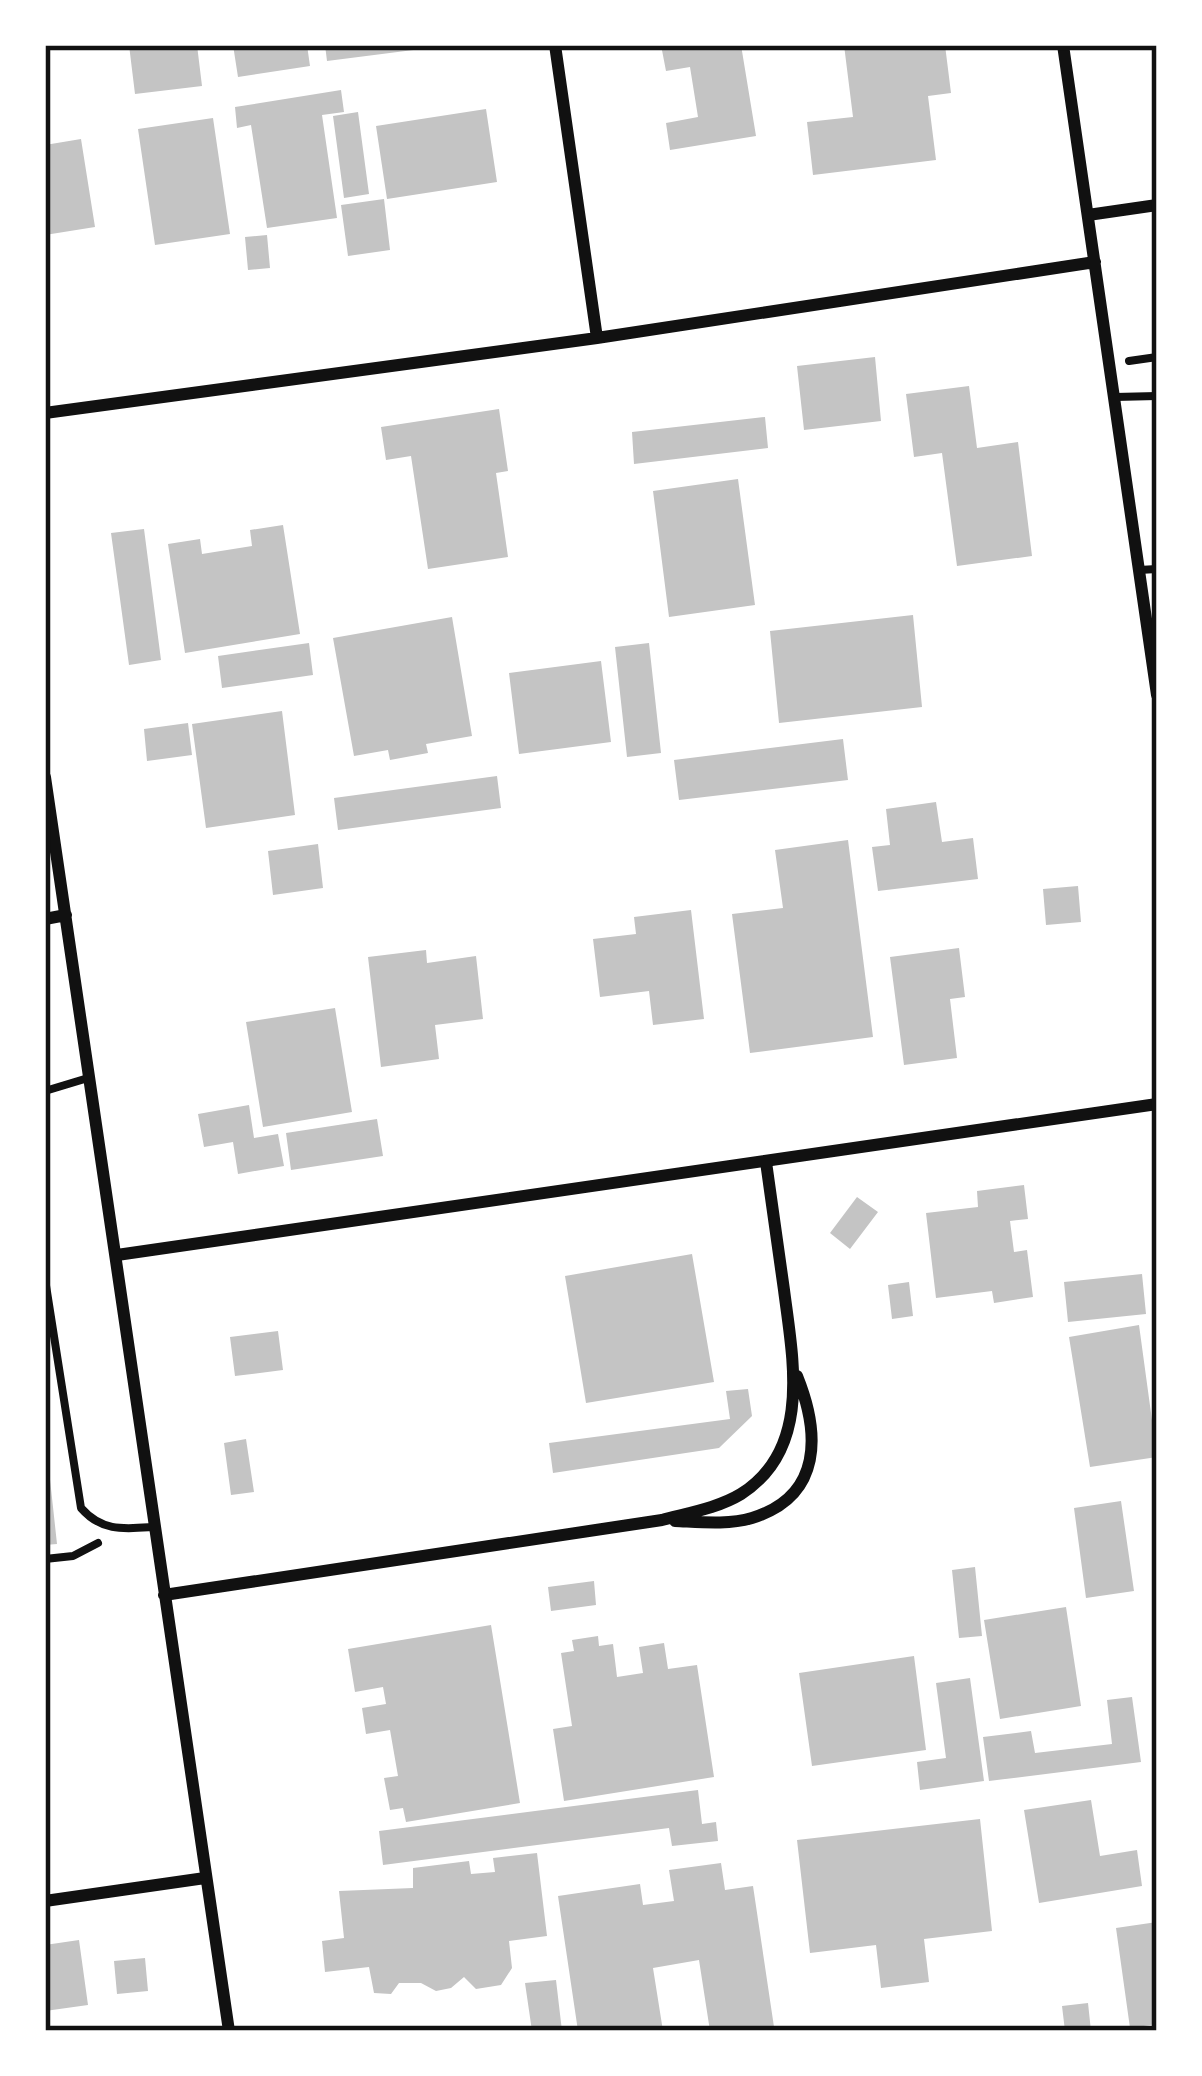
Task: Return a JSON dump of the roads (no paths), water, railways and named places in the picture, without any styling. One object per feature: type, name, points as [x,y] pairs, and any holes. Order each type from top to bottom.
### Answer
[{"type":"street","points":[[555,45],[597,338]]},
{"type":"street","points":[[1063,45],[1157,694]]},
{"type":"street","points":[[1088,214],[1157,205]]},
{"type":"street","points":[[45,413],[597,338],[1095,262]]},
{"type":"street","points":[[45,777],[229,2031]]},
{"type":"street","points":[[45,919],[66,915]]},
{"type":"street","points":[[117,1255],[1157,1104]]},
{"type":"street","points":[[662,1520],[754,1518],[784,1501],[806,1473],[814,1439],[795,1372],[766,1162]]},
{"type":"street","points":[[164,1595],[662,1520],[726,1502],[771,1466],[788,1431],[795,1372]]},
{"type":"street","points":[[45,1901],[205,1878]]},
{"type":"lane","points":[[1115,397],[1157,395]]},
{"type":"lane","points":[[1139,570],[1157,568]]},
{"type":"lane","points":[[45,1091],[89,1078]]},
{"type":"lane","points":[[45,1279],[76,1496],[89,1517],[111,1528],[153,1527]]}]
